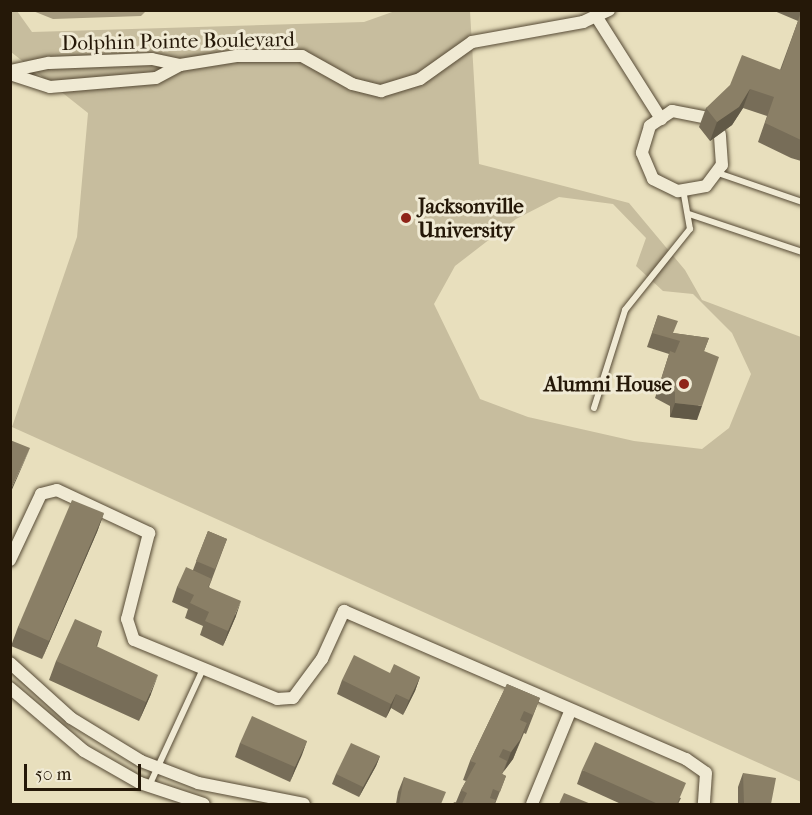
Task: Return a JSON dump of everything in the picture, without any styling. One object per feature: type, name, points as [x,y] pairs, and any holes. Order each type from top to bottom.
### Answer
[{"type":"street","name":"Dolphin Pointe Boulevard","points":[[10,72],[49,63],[152,59],[180,65],[236,56],[302,56],[352,84],[381,91],[420,79],[472,42],[597,16],[609,10]]},
{"type":"street","points":[[597,16],[662,119]]},
{"type":"street","points":[[10,72],[50,87],[156,78],[180,65]]},
{"type":"street","points":[[708,118],[685,110],[662,119],[644,139],[646,167],[665,187],[683,191],[705,186],[718,172],[725,152],[720,134]]},
{"type":"street","points":[[10,560],[41,494],[48,491],[142,526],[149,533],[128,631],[134,640],[204,666],[277,699],[293,698],[322,659],[344,611],[706,773],[704,804]]},
{"type":"street","points":[[10,663],[71,718],[158,767],[198,783],[304,804]]},
{"type":"street","points":[[10,688],[84,751],[149,786],[204,804]]},
{"type":"street","points":[[532,804],[570,712]]},
{"type":"lane","points":[[718,172],[801,202]]},
{"type":"lane","points":[[594,408],[625,309],[690,229],[690,214],[683,191]]},
{"type":"lane","points":[[690,214],[801,252]]},
{"type":"lane","points":[[149,786],[204,666]]},
{"type":"shaded area","name":"Jacksonville University","points":[[10,11],[17,11],[32,32],[364,22],[395,11],[470,11],[479,164],[629,203],[685,270],[702,300],[801,337],[801,782],[12,427],[77,237],[88,113],[11,52]],"holes":[[[559,197],[613,204],[646,238],[636,266],[663,291],[693,294],[732,333],[751,374],[729,428],[702,449],[634,441],[528,417],[480,399],[434,304],[455,266],[516,219]]]},
{"type":"shaded area","points":[[33,11],[146,11],[141,16],[53,19]]},
{"type":"building","points":[[801,12],[801,140],[765,123],[774,97],[750,89],[739,107],[717,122],[706,108],[730,85],[742,55],[781,70]]},
{"type":"building","name":"Alumni House","points":[[658,315],[678,321],[673,333],[709,338],[704,351],[719,357],[702,406],[675,403],[675,392],[660,383],[670,351],[675,353],[680,341],[652,333]]},
{"type":"building","points":[[10,440],[30,448],[12,487],[10,486]]},
{"type":"building","points":[[72,500],[104,513],[49,641],[18,627]]},
{"type":"building","points":[[208,531],[227,539],[215,569],[196,561]]},
{"type":"building","points":[[186,567],[212,579],[208,587],[241,601],[228,631],[205,621],[209,612],[190,603],[194,595],[177,587]]},
{"type":"building","points":[[75,619],[102,631],[96,646],[158,675],[146,702],[56,661]]},
{"type":"building","points":[[354,655],[390,673],[394,664],[420,677],[409,700],[396,694],[391,704],[342,680]]},
{"type":"building","points":[[507,684],[540,698],[533,715],[524,711],[520,720],[527,723],[520,740],[511,752],[503,749],[499,757],[507,761],[502,774],[506,776],[500,792],[493,789],[490,798],[496,800],[494,804],[462,804],[467,793],[461,790],[476,763],[470,761]]},
{"type":"building","points":[[252,716],[307,741],[295,767],[240,743]]},
{"type":"building","points":[[595,742],[686,783],[677,804],[658,804],[582,770]]},
{"type":"building","points":[[351,743],[380,756],[363,787],[336,774]]},
{"type":"building","points":[[743,773],[776,778],[771,804],[744,804]]},
{"type":"building","points":[[404,777],[446,792],[441,804],[399,804]]},
{"type":"building","points":[[564,793],[591,804],[559,804]]},
{"type":"place","name":"Jacksonville University","points":[[406,218]]},
{"type":"place","name":"Alumni House","points":[[684,384]]}]
